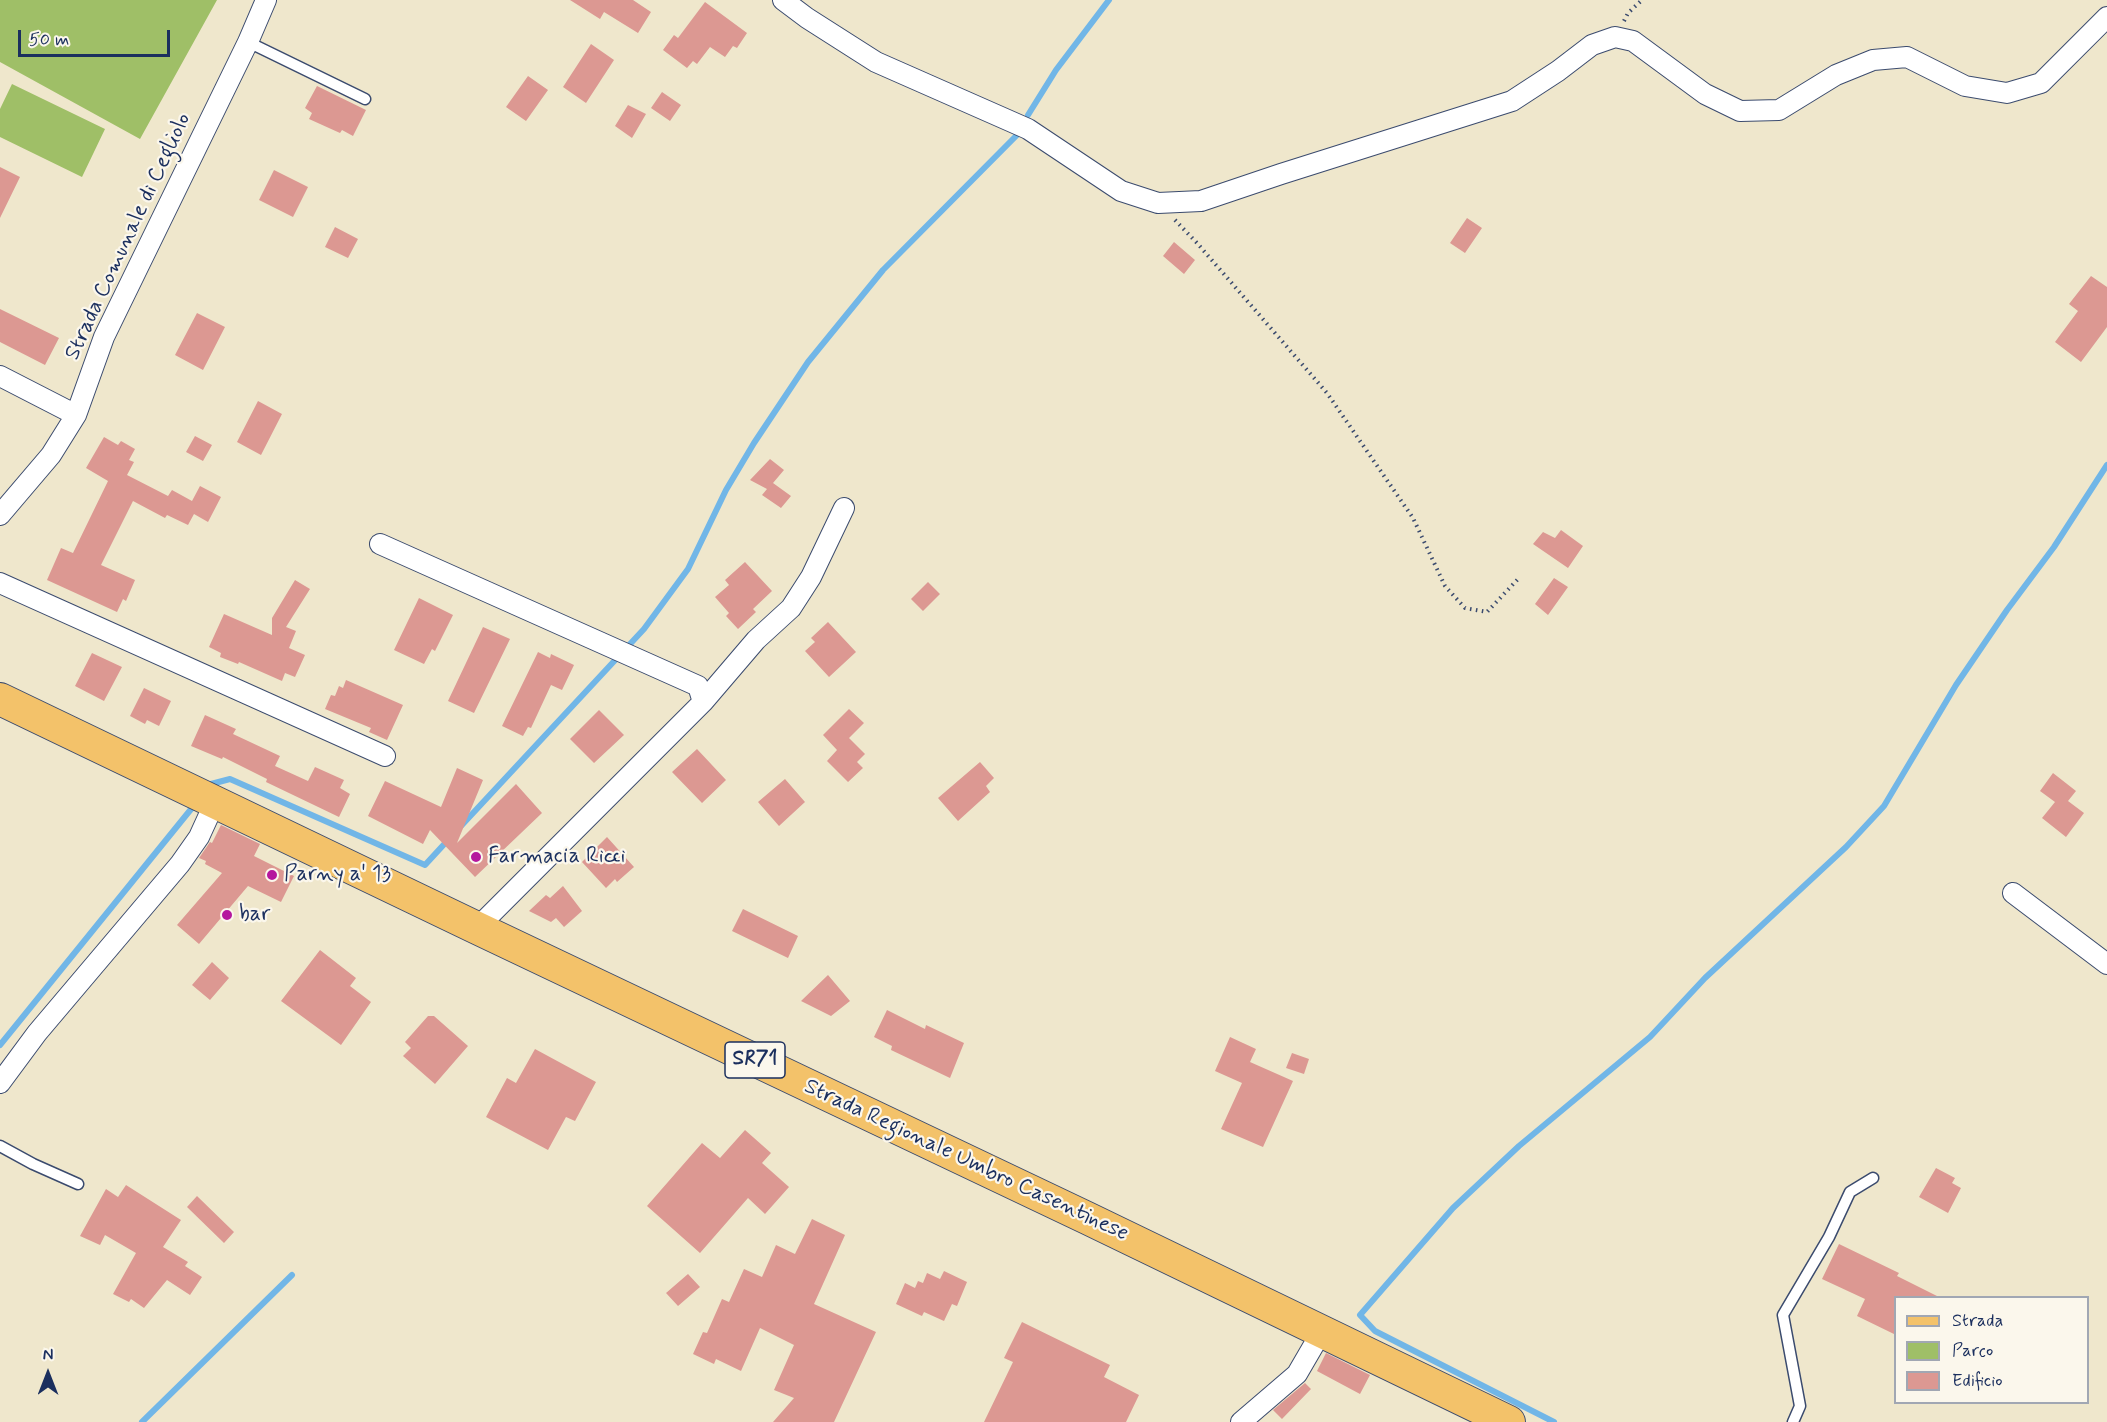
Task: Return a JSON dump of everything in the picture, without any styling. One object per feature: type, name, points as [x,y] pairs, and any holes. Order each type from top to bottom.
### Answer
[{"type":"main road","name":"Strada Regionale Umbro Casentinese","points":[[0,699],[1509,1422]]},
{"type":"street","name":"Strada Comunale di Cegliolo","points":[[0,515],[51,455],[76,415],[104,337],[248,42],[266,0]]},
{"type":"street","points":[[783,0],[876,62],[1028,129],[1121,191],[1158,203],[1201,201],[1512,101],[1592,45],[1615,37],[1633,41],[1705,94],[1740,111],[1779,110],[1836,75],[1874,60],[1907,57],[1965,86],[2007,93],[2041,83],[2107,17]]},
{"type":"street","points":[[0,376],[76,415]]},
{"type":"street","points":[[477,928],[703,702],[756,640],[791,608],[811,577],[844,508]]},
{"type":"street","points":[[380,544],[698,686],[703,702]]},
{"type":"street","points":[[0,583],[385,756]]},
{"type":"street","points":[[0,1083],[38,1033],[180,864],[199,837],[215,802]]},
{"type":"street","points":[[2013,893],[2107,964]]},
{"type":"street","points":[[1241,1422],[1297,1374],[1322,1331]]},
{"type":"lane","points":[[248,42],[365,99]]},
{"type":"lane","points":[[0,1146],[78,1184]]},
{"type":"lane","points":[[1793,1422],[1800,1406],[1783,1315],[1829,1237],[1850,1192],[1874,1178]]},
{"type":"path","points":[[1158,203],[1197,243],[1327,393],[1413,518],[1445,586],[1465,608],[1487,612],[1518,579]]},
{"type":"green space","points":[[0,0],[217,0],[140,139],[0,62]]},
{"type":"green space","points":[[12,84],[105,129],[82,177],[0,137],[0,109]]},
{"type":"building","points":[[570,0],[633,0],[651,12],[638,33],[604,12],[600,19]]},
{"type":"building","points":[[705,2],[747,33],[737,48],[733,46],[725,57],[710,47],[697,64],[693,61],[687,68],[663,50],[674,35],[678,38]]},
{"type":"building","points":[[591,44],[614,60],[586,103],[563,87]]},
{"type":"building","points":[[528,76],[548,90],[526,121],[506,107]]},
{"type":"building","points":[[317,86],[366,110],[353,136],[342,130],[340,133],[309,119],[312,113],[305,108]]},
{"type":"building","points":[[662,92],[681,105],[670,121],[651,108]]},
{"type":"building","points":[[628,105],[646,114],[632,138],[615,126]]},
{"type":"building","points":[[0,167],[20,177],[0,218]]},
{"type":"building","points":[[274,170],[308,187],[293,217],[259,200]]},
{"type":"building","points":[[1467,218],[1482,228],[1465,253],[1450,243]]},
{"type":"building","points":[[335,227],[358,239],[348,258],[325,247]]},
{"type":"building","points":[[1174,242],[1195,260],[1184,274],[1163,256]]},
{"type":"building","points":[[2091,276],[2107,287],[2107,327],[2081,362],[2055,342],[2078,311],[2069,304]]},
{"type":"building","points":[[0,309],[59,338],[45,365],[0,342]]},
{"type":"building","points":[[197,313],[225,327],[203,370],[175,355]]},
{"type":"building","points":[[258,401],[282,414],[261,455],[237,442]]},
{"type":"building","points":[[195,436],[212,445],[203,461],[186,452]]},
{"type":"building","points":[[104,437],[118,445],[121,441],[135,449],[129,460],[134,462],[127,475],[168,496],[172,490],[192,501],[200,486],[221,497],[208,522],[194,514],[188,525],[167,515],[165,518],[133,501],[101,565],[135,580],[126,601],[123,599],[117,612],[47,580],[61,548],[73,553],[108,481],[86,468]]},
{"type":"building","points":[[770,459],[784,470],[773,483],[791,496],[781,508],[762,495],[767,489],[750,480]]},
{"type":"building","points":[[1561,530],[1583,546],[1568,568],[1533,544],[1543,532],[1555,538]]},
{"type":"building","points":[[745,562],[772,591],[753,609],[756,612],[738,629],[726,616],[729,613],[715,597],[729,585],[725,580]]},
{"type":"building","points":[[1554,578],[1568,587],[1548,615],[1535,604]]},
{"type":"building","points":[[295,580],[310,589],[286,627],[296,631],[289,648],[305,655],[295,677],[285,673],[282,681],[239,662],[238,664],[220,657],[221,653],[209,647],[224,614],[272,635],[272,618]]},
{"type":"building","points":[[928,582],[940,594],[923,611],[911,599]]},
{"type":"building","points":[[419,598],[453,615],[435,651],[432,649],[424,664],[394,650]]},
{"type":"building","points":[[828,622],[856,652],[829,677],[805,651],[815,642],[811,638]]},
{"type":"building","points":[[483,627],[510,639],[474,713],[448,701]]},
{"type":"building","points":[[538,652],[550,658],[551,654],[574,665],[562,690],[551,685],[531,728],[528,727],[523,736],[502,726]]},
{"type":"building","points":[[92,653],[122,667],[104,701],[75,686]]},
{"type":"building","points":[[346,680],[403,705],[387,740],[369,732],[371,728],[325,709],[331,695],[335,696],[339,686],[343,688]]},
{"type":"building","points":[[144,688],[171,701],[159,726],[147,720],[145,724],[130,716]]},
{"type":"building","points":[[849,709],[864,723],[849,738],[865,754],[857,762],[863,768],[848,782],[827,761],[837,750],[823,735]]},
{"type":"building","points":[[599,710],[624,735],[594,763],[570,739]]},
{"type":"building","points":[[205,715],[236,729],[233,734],[280,756],[275,766],[308,781],[315,767],[344,780],[340,788],[350,794],[339,817],[266,782],[267,779],[223,757],[222,759],[191,746]]},
{"type":"building","points":[[697,749],[726,780],[702,803],[672,772]]},
{"type":"building","points":[[980,762],[994,778],[986,786],[990,792],[958,821],[938,798]]},
{"type":"building","points":[[457,768],[483,780],[457,843],[516,784],[542,813],[475,877],[430,830],[423,844],[368,816],[385,781],[441,807]]},
{"type":"building","points":[[2053,773],[2076,791],[2068,801],[2084,813],[2066,837],[2042,818],[2055,802],[2040,791]]},
{"type":"building","points":[[785,779],[805,802],[779,826],[758,802]]},
{"type":"building","points":[[221,825],[260,844],[254,856],[294,876],[281,902],[248,886],[199,944],[177,925],[222,873],[199,858],[210,842],[212,843]]},
{"type":"building","points":[[607,837],[634,867],[617,882],[615,879],[606,888],[582,862]]},
{"type":"building","points":[[563,886],[582,911],[564,927],[556,918],[551,922],[529,911],[546,895],[550,898]]},
{"type":"building","points":[[743,909],[798,936],[788,958],[732,931]]},
{"type":"building","points":[[320,950],[356,978],[350,986],[371,1002],[341,1045],[281,1001]]},
{"type":"building","points":[[212,962],[229,978],[210,1000],[192,985]]},
{"type":"building","points":[[828,975],[850,1001],[831,1016],[801,1001]]},
{"type":"building","points":[[887,1010],[925,1029],[926,1025],[964,1043],[950,1078],[891,1050],[892,1046],[874,1037]]},
{"type":"building","points":[[428,1016],[434,1016],[468,1046],[435,1084],[403,1056],[411,1048],[405,1042]]},
{"type":"building","points":[[1230,1037],[1256,1049],[1250,1062],[1293,1081],[1263,1147],[1221,1129],[1242,1083],[1215,1071]]},
{"type":"building","points":[[535,1049],[596,1082],[575,1121],[566,1117],[548,1150],[486,1117],[507,1078],[516,1083]]},
{"type":"building","points":[[1292,1053],[1309,1059],[1304,1074],[1286,1068]]},
{"type":"building","points":[[745,1130],[771,1153],[762,1163],[789,1187],[765,1214],[748,1198],[700,1253],[647,1206],[702,1143],[720,1158]]},
{"type":"building","points":[[1936,1168],[1955,1178],[1952,1183],[1961,1188],[1948,1213],[1919,1197]]},
{"type":"building","points":[[126,1185],[181,1220],[163,1247],[188,1262],[185,1266],[202,1277],[190,1295],[167,1280],[144,1308],[131,1299],[129,1302],[113,1294],[136,1253],[105,1235],[100,1245],[80,1236],[106,1189],[118,1197]]},
{"type":"building","points":[[197,1196],[234,1232],[224,1243],[187,1207]]},
{"type":"building","points":[[812,1219],[845,1235],[814,1304],[876,1332],[834,1422],[773,1422],[794,1398],[774,1390],[794,1345],[760,1328],[741,1371],[716,1359],[714,1364],[693,1354],[703,1332],[707,1333],[722,1299],[729,1302],[744,1269],[762,1277],[776,1245],[795,1254]]},
{"type":"building","points":[[1839,1244],[1899,1273],[1897,1276],[1937,1296],[1894,1296],[1894,1334],[1857,1316],[1865,1299],[1822,1279]]},
{"type":"building","points":[[944,1271],[967,1282],[957,1306],[952,1304],[944,1321],[924,1312],[922,1316],[896,1304],[905,1283],[915,1288],[918,1281],[923,1283],[927,1273],[940,1279]]},
{"type":"building","points":[[688,1274],[700,1287],[678,1306],[666,1293]]},
{"type":"building","points":[[1022,1322],[1110,1365],[1104,1377],[1139,1395],[1126,1422],[984,1422],[1013,1362],[1004,1358]]},
{"type":"building","points":[[1326,1353],[1370,1375],[1360,1394],[1317,1371]]},
{"type":"building","points":[[1305,1383],[1311,1389],[1282,1419],[1273,1410]]},
{"type":"waterway","points":[[1028,115],[1056,70],[1109,0]]},
{"type":"waterway","points":[[461,826],[644,629],[688,569],[726,490],[808,362],[883,270],[1018,134]]},
{"type":"waterway","points":[[1554,1422],[1375,1331],[1360,1315],[1453,1208],[1519,1146],[1650,1037],[1705,978],[1846,847],[1884,806],[1956,685],[2007,610],[2054,547],[2107,465]]},
{"type":"waterway","points":[[208,788],[211,784],[230,779],[425,865],[448,840]]},
{"type":"waterway","points":[[0,1045],[196,803]]},
{"type":"waterway","points":[[142,1422],[292,1275]]},
{"type":"place","name":"Farmacia Ricci","points":[[476,857]]},
{"type":"place","name":"Parny a' 13","points":[[272,875]]},
{"type":"place","name":"bar","points":[[227,915]]}]
